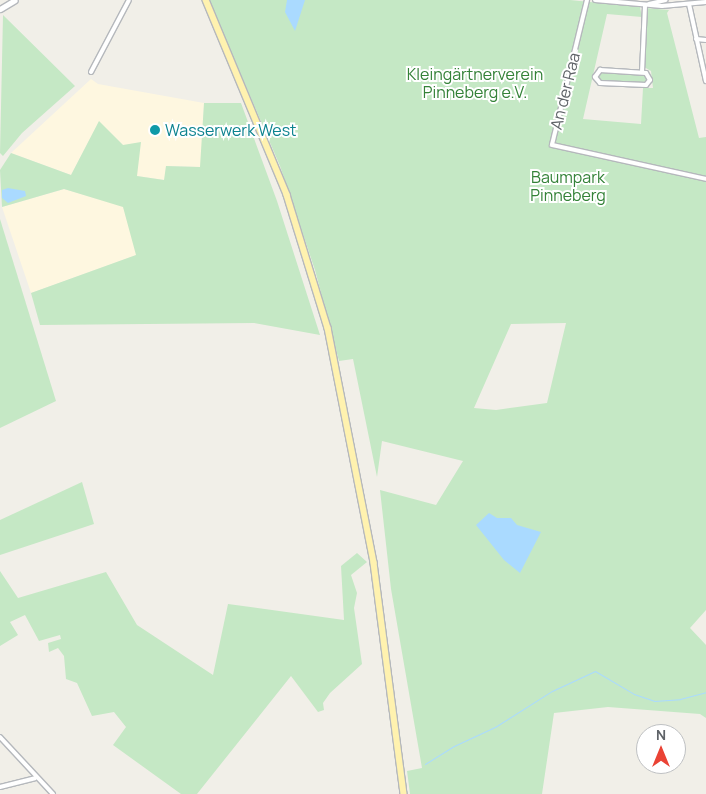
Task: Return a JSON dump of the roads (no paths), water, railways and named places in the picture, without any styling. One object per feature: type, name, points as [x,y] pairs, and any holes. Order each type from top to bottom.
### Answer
[{"type":"main road","points":[[1,8],[15,0]]},
{"type":"main road","points":[[206,0],[288,195],[328,328],[374,563],[404,794]]},
{"type":"street","points":[[91,72],[129,0]]},
{"type":"street","name":"An der Raa","points":[[587,0],[552,145],[706,179]]},
{"type":"street","points":[[595,0],[644,5],[706,2]]},
{"type":"street","points":[[644,5],[666,0]]},
{"type":"street","points":[[691,3],[696,39],[706,81]]},
{"type":"street","points":[[642,72],[644,5]]},
{"type":"street","points":[[696,39],[706,40]]},
{"type":"street","points":[[600,70],[642,72],[649,75],[646,85],[600,83],[595,76],[600,70]]},
{"type":"street","points":[[0,737],[35,778],[53,794]]},
{"type":"street","points":[[0,787],[35,778]]},
{"type":"water","points":[[287,0],[305,0],[295,31],[285,12]]},
{"type":"water","points":[[8,188],[25,191],[26,196],[8,203],[2,198],[2,190]]},
{"type":"water","points":[[489,513],[497,518],[511,518],[517,525],[541,532],[520,573],[504,560],[476,525]]},
{"type":"waterway","points":[[425,764],[454,746],[495,727],[552,691],[595,671],[634,694],[654,701],[680,699],[706,692]]},
{"type":"place","name":"Wasserwerk West","points":[[155,130]]},
{"type":"park label","name":"Kleingärtnerverein Pinneberg e.V.","points":[[475,83]]},
{"type":"park label","name":"Baumpark Pinneberg","points":[[568,186]]}]
